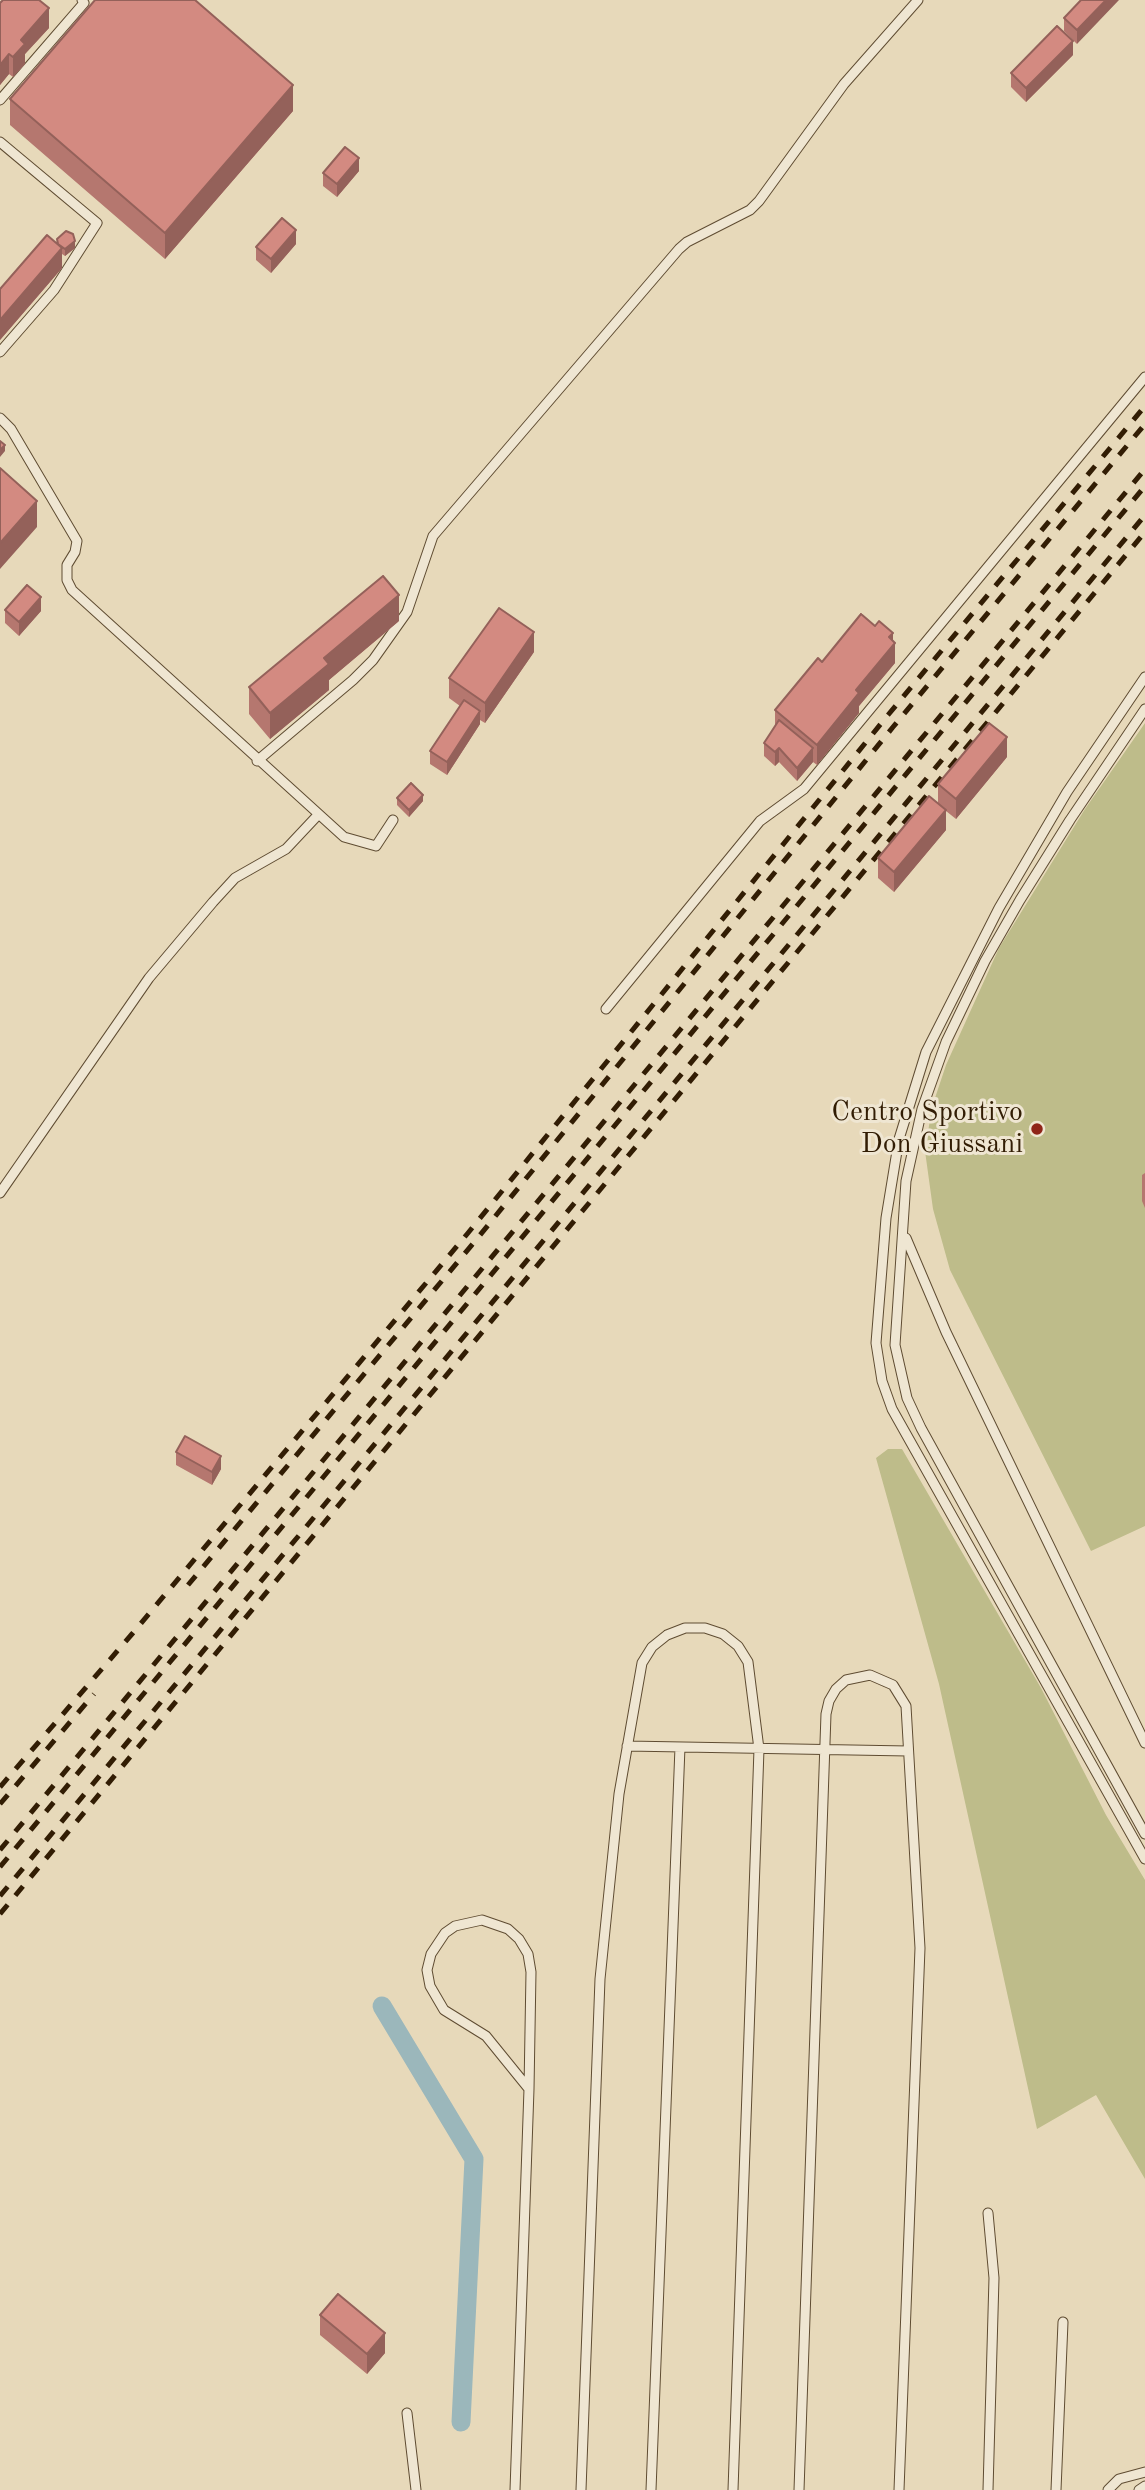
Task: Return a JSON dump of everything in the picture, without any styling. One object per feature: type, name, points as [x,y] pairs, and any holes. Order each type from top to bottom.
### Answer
[{"type":"lane","points":[[0,100],[84,3],[82,0]]},
{"type":"lane","points":[[257,761],[373,660],[407,612],[433,536],[679,249],[687,242],[750,210],[759,201],[844,84],[918,0]]},
{"type":"lane","points":[[0,142],[97,223],[54,290],[0,352]]},
{"type":"lane","points":[[606,1009],[761,821],[804,789],[1145,377]]},
{"type":"lane","points":[[0,418],[12,429],[77,541],[75,552],[67,565],[67,580],[72,590],[201,704],[257,761],[317,816],[344,837],[376,846],[393,820]]},
{"type":"lane","points":[[1145,677],[1068,792],[1006,897],[926,1052],[899,1139],[886,1218],[876,1343],[880,1372],[892,1409],[1145,1859]]},
{"type":"lane","points":[[1145,709],[1020,900],[985,961],[950,1032],[913,1145],[903,1208],[904,1230],[895,1345],[907,1398],[984,1547],[1145,1834]]},
{"type":"lane","points":[[0,1194],[149,978],[235,878],[286,849],[317,816]]},
{"type":"lane","points":[[904,1230],[919,1275],[1145,1743]]},
{"type":"lane","points":[[581,2490],[600,1979],[619,1794],[642,1663],[652,1647],[667,1635],[685,1628],[705,1628],[723,1634],[738,1646],[748,1662],[759,1748],[733,2490]]},
{"type":"lane","points":[[799,2490],[825,1750],[829,1701],[846,1681],[870,1675],[893,1685],[906,1706],[920,1948],[899,2490]]},
{"type":"lane","points":[[627,1746],[908,1751]]},
{"type":"lane","points":[[652,2490],[680,1747]]},
{"type":"lane","points":[[515,2490],[530,2089],[531,1972],[528,1954],[519,1939],[495,1922],[468,1921],[445,1933],[431,1954],[428,1970],[436,2000],[451,2015],[486,2036],[530,2089]]},
{"type":"lane","points":[[988,2213],[994,2278],[988,2490]]},
{"type":"lane","points":[[1056,2490],[1063,2322]]},
{"type":"lane","points":[[407,2413],[416,2490]]},
{"type":"lane","points":[[1108,2490],[1119,2479],[1145,2472]]},
{"type":"lane","points":[[1139,2490],[1145,2486]]},
{"type":"shaded area","name":"Centro Sportivo Don Giussani","points":[[1145,723],[1145,1526],[1091,1551],[950,1270],[933,1209],[925,1151],[932,1107],[946,1065],[999,948],[1085,809]]},
{"type":"shaded area","points":[[888,1449],[902,1449],[1041,1688],[1106,1815],[1145,1880],[1145,2179],[1096,2095],[1037,2129],[939,1684],[876,1458]]},
{"type":"building","points":[[3,0],[39,0],[49,8],[21,40],[25,44],[13,57],[9,54],[0,65],[0,3]]},
{"type":"building","points":[[95,0],[195,0],[293,85],[165,233],[10,99]]},
{"type":"building","points":[[1081,0],[1106,0],[1077,30],[1064,18]]},
{"type":"building","points":[[1057,26],[1073,41],[1026,88],[1011,73]]},
{"type":"building","points":[[345,147],[359,158],[337,184],[323,173]]},
{"type":"building","points":[[282,218],[296,230],[271,259],[256,247]]},
{"type":"building","points":[[66,231],[73,234],[75,241],[65,249],[58,244],[57,239]]},
{"type":"building","points":[[47,235],[62,248],[0,320],[0,289]]},
{"type":"building","points":[[0,468],[37,501],[0,543]]},
{"type":"building","points":[[383,576],[399,595],[324,658],[329,664],[270,713],[249,687]]},
{"type":"building","points":[[27,585],[41,597],[19,622],[5,610]]},
{"type":"building","points":[[499,608],[534,632],[485,703],[449,678]]},
{"type":"building","points":[[861,614],[875,626],[879,621],[893,633],[889,637],[895,643],[856,690],[859,693],[817,745],[775,710],[818,658],[822,662]]},
{"type":"building","points":[[464,700],[480,711],[447,762],[430,751]]},
{"type":"building","points":[[779,720],[813,748],[797,768],[779,748],[775,752],[764,743]]},
{"type":"building","points":[[989,723],[1007,737],[956,799],[938,784]]},
{"type":"building","points":[[411,783],[423,795],[409,810],[397,798]]},
{"type":"building","points":[[929,796],[946,810],[894,872],[878,858]]},
{"type":"building","points":[[185,1436],[221,1456],[212,1472],[176,1452]]},
{"type":"building","points":[[338,2294],[385,2333],[367,2354],[320,2315]]},
{"type":"waterway","points":[[382,2006],[474,2159],[461,2422]]},
{"type":"railway","points":[[0,1787],[132,1634],[468,1233],[888,715],[1145,406]]},
{"type":"railway","points":[[188,1585],[476,1240],[893,727],[1145,424]]},
{"type":"railway","points":[[0,1850],[1145,469]]},
{"type":"railway","points":[[0,1867],[1145,486]]},
{"type":"railway","points":[[0,1896],[1145,515]]},
{"type":"railway","points":[[0,1914],[1145,532]]},
{"type":"railway","points":[[0,1804],[94,1694]]},
{"type":"place","name":"Centro Sportivo Don Giussani","points":[[1037,1129]]}]
